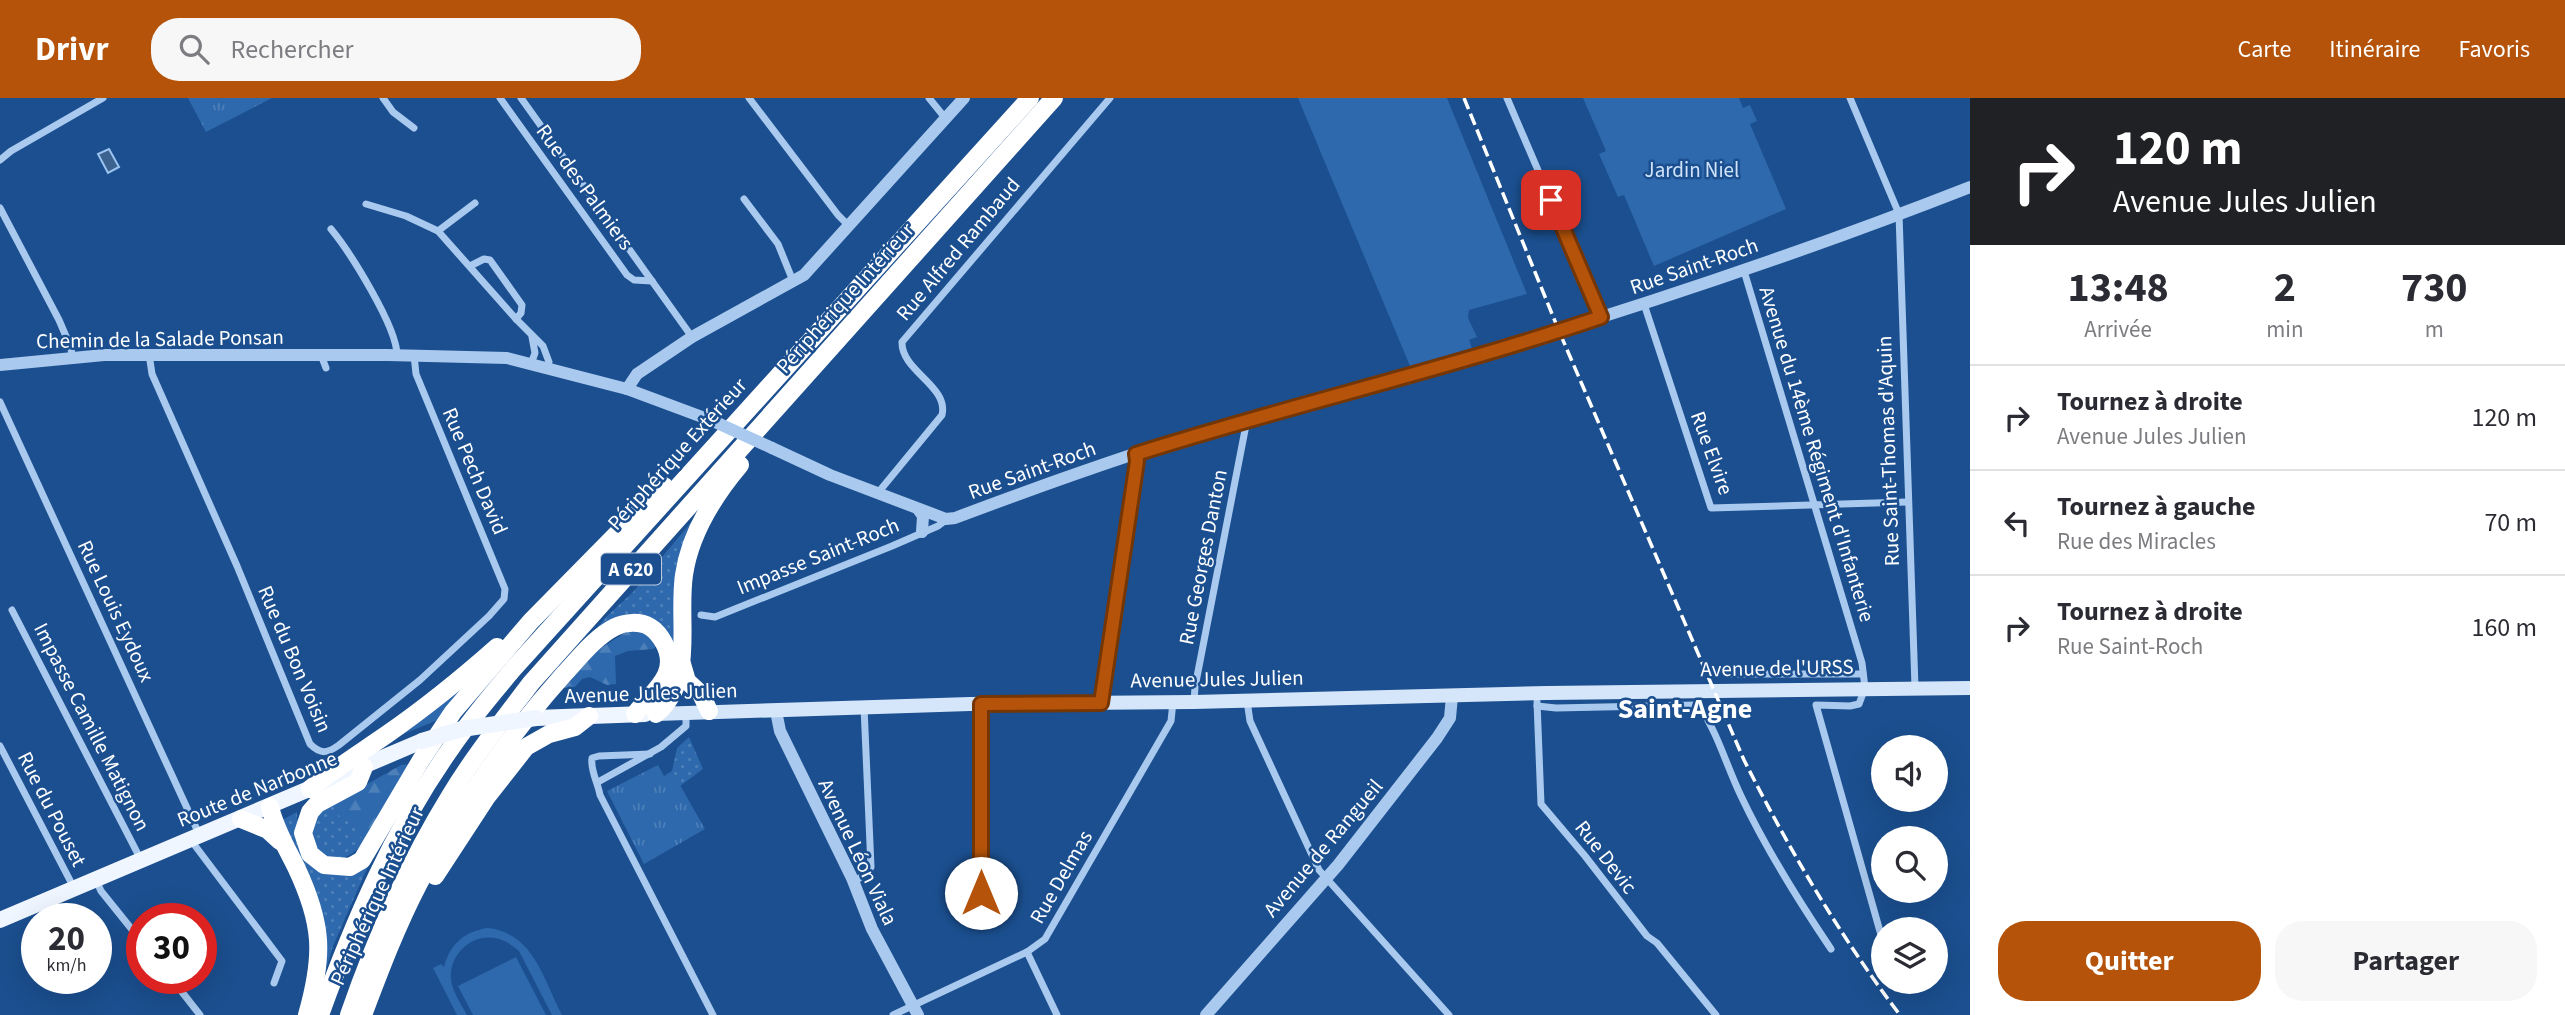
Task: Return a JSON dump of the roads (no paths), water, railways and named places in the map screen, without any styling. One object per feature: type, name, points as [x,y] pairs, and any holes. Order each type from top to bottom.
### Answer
[{"type":"highway","name":"Périphérique Extérieur","points":[[320,1015],[364,901],[400,830],[450,749],[514,668],[1030,98]]},
{"type":"highway","name":"Périphérique Intérieur","points":[[349,1015],[384,926],[450,795],[531,683],[1054,98]]},
{"type":"highway","points":[[656,714],[665,707],[676,691],[681,659],[684,575],[693,539],[724,484],[766,435],[772,413]]},
{"type":"highway","points":[[364,767],[358,782],[317,804],[305,822],[304,843],[310,854],[324,866],[350,867],[362,860],[421,760],[453,712],[531,621],[687,463],[708,453]]},
{"type":"highway","points":[[310,789],[336,767],[385,736],[438,697],[514,631],[531,621]]},
{"type":"highway","points":[[363,1015],[418,886],[438,848],[492,762],[584,652],[615,627],[637,623],[656,631],[667,650],[669,660],[665,679],[659,689],[648,696],[635,714]]},
{"type":"highway","points":[[681,659],[687,681],[701,694],[709,711]]},
{"type":"highway","points":[[389,949],[396,945],[442,864],[513,760],[537,739],[549,733],[575,727],[589,716]]},
{"type":"highway","points":[[270,807],[273,820],[314,908],[320,943],[318,975],[307,1015]]},
{"type":"highway","points":[[241,819],[268,830],[287,848]]},
{"type":"main road","name":"Avenue de l'URSS","points":[[1690,691],[1864,681],[1915,687],[1970,688]]},
{"type":"main road","name":"Avenue Jules Julien","points":[[536,718],[709,711],[1247,701],[1310,697],[1452,696],[1537,700],[1690,691]]},
{"type":"main road","name":"Route de Narbonne","points":[[0,920],[422,741],[462,729],[536,718]]},
{"type":"street","points":[[0,160],[103,98]]},
{"type":"street","points":[[383,98],[393,112],[414,128]]},
{"type":"street","name":"Rue des Palmiers","points":[[500,98],[626,275],[634,280],[652,281]]},
{"type":"street","name":"Rue des Palmiers","points":[[521,98],[692,337]]},
{"type":"street","points":[[749,98],[838,215],[850,226]]},
{"type":"street","points":[[929,98],[946,119]]},
{"type":"street","points":[[627,389],[637,374],[692,337],[747,304],[793,282],[812,267],[964,98]]},
{"type":"street","name":"Rue Alfred Rambaud","points":[[877,494],[942,415],[944,408],[939,397],[905,356],[902,342],[1110,98]]},
{"type":"street","points":[[1507,98],[1601,317]]},
{"type":"street","points":[[1850,98],[1899,214]]},
{"type":"street","name":"Rue Saint-Roch","points":[[946,519],[1244,419],[1432,369],[1644,304],[1744,271],[1970,187]]},
{"type":"street","points":[[744,200],[785,255],[793,282]]},
{"type":"street","points":[[438,231],[475,203]]},
{"type":"street","points":[[366,204],[406,216],[438,231],[543,346],[549,362],[548,367]]},
{"type":"street","points":[[0,208],[60,320],[72,356]]},
{"type":"street","name":"Rue Saint-Thomas d'Aquin","points":[[1899,214],[1915,687]]},
{"type":"street","points":[[331,229],[350,251],[394,336],[397,355]]},
{"type":"street","points":[[470,266],[484,259],[490,260],[522,305],[521,313],[516,319]]},
{"type":"street","name":"Avenue du 14ème Régiment d'Infanterie","points":[[1744,271],[1815,506],[1864,681]]},
{"type":"street","name":"Rue Elvire","points":[[1644,304],[1711,508],[1907,502]]},
{"type":"street","points":[[530,333],[535,344],[531,364]]},
{"type":"street","name":"Chemin de la Salade Ponsan","points":[[0,365],[72,356],[149,354],[507,358],[627,389],[713,421],[877,494],[946,519]]},
{"type":"street","name":"Rue du Bon Voisin","points":[[149,354],[152,374],[181,443],[237,566],[310,744],[316,750],[331,751],[420,680],[504,599]]},
{"type":"street","points":[[321,355],[326,368]]},
{"type":"street","name":"Rue Pech David","points":[[414,355],[416,374],[505,589],[504,599]]},
{"type":"street","name":"Rue Louis Eydoux","points":[[0,401],[195,836],[282,961],[274,983]]},
{"type":"street","name":"Rue Georges Danton","points":[[1194,702],[1240,463],[1246,425],[1244,419]]},
{"type":"street","points":[[1101,703],[1136,454]]},
{"type":"street","points":[[918,509],[923,516],[922,532]]},
{"type":"street","name":"Impasse Saint-Roch","points":[[701,615],[715,617],[922,532],[946,519]]},
{"type":"street","name":"Impasse Camille Matignon","points":[[12,610],[141,860]]},
{"type":"street","name":"Avenue de l'URSS","points":[[1727,674],[1864,681],[1859,704],[1816,705],[1876,917]]},
{"type":"street","name":"Avenue de Rangueil","points":[[1211,1013],[1325,879],[1446,726],[1451,714],[1452,696]]},
{"type":"street","name":"Avenue Jules Julien","points":[[1537,700],[1556,708],[1696,705],[1704,713],[1741,797],[1765,842],[1798,900],[1831,949]]},
{"type":"street","name":"Rue Devic","points":[[1537,700],[1541,804],[1647,936],[1657,943],[1716,1015]]},
{"type":"street","points":[[1247,701],[1250,721],[1315,864],[1325,879],[1449,1015]]},
{"type":"street","name":"Rue Delmas","points":[[893,1015],[916,1010],[1027,952],[1045,939],[1171,722],[1173,702]]},
{"type":"street","points":[[981,704],[981,893]]},
{"type":"street","points":[[852,878],[858,879],[868,873],[871,867],[864,708]]},
{"type":"street","name":"Avenue Léon Viala","points":[[776,711],[780,731],[852,878],[872,929],[916,1010]]},
{"type":"street","points":[[598,782],[650,754],[686,726],[686,713]]},
{"type":"street","name":"Rue du Pouset","points":[[0,746],[74,888]]},
{"type":"street","points":[[650,754],[630,753],[592,758],[590,766],[598,782],[600,795],[713,1015]]},
{"type":"street","points":[[95,879],[101,891],[126,922]]},
{"type":"street","points":[[1027,952],[1057,1015]]},
{"type":"street","points":[[184,994],[200,1015]]},
{"type":"railway","points":[[1464,98],[1559,331],[1744,760],[1816,891],[1856,954],[1900,1015]]},
{"type":"district","name":"Saint-Agne","points":[[1685,708]]},
{"type":"park label","name":"Jardin Niel","points":[[1692,170]]}]
